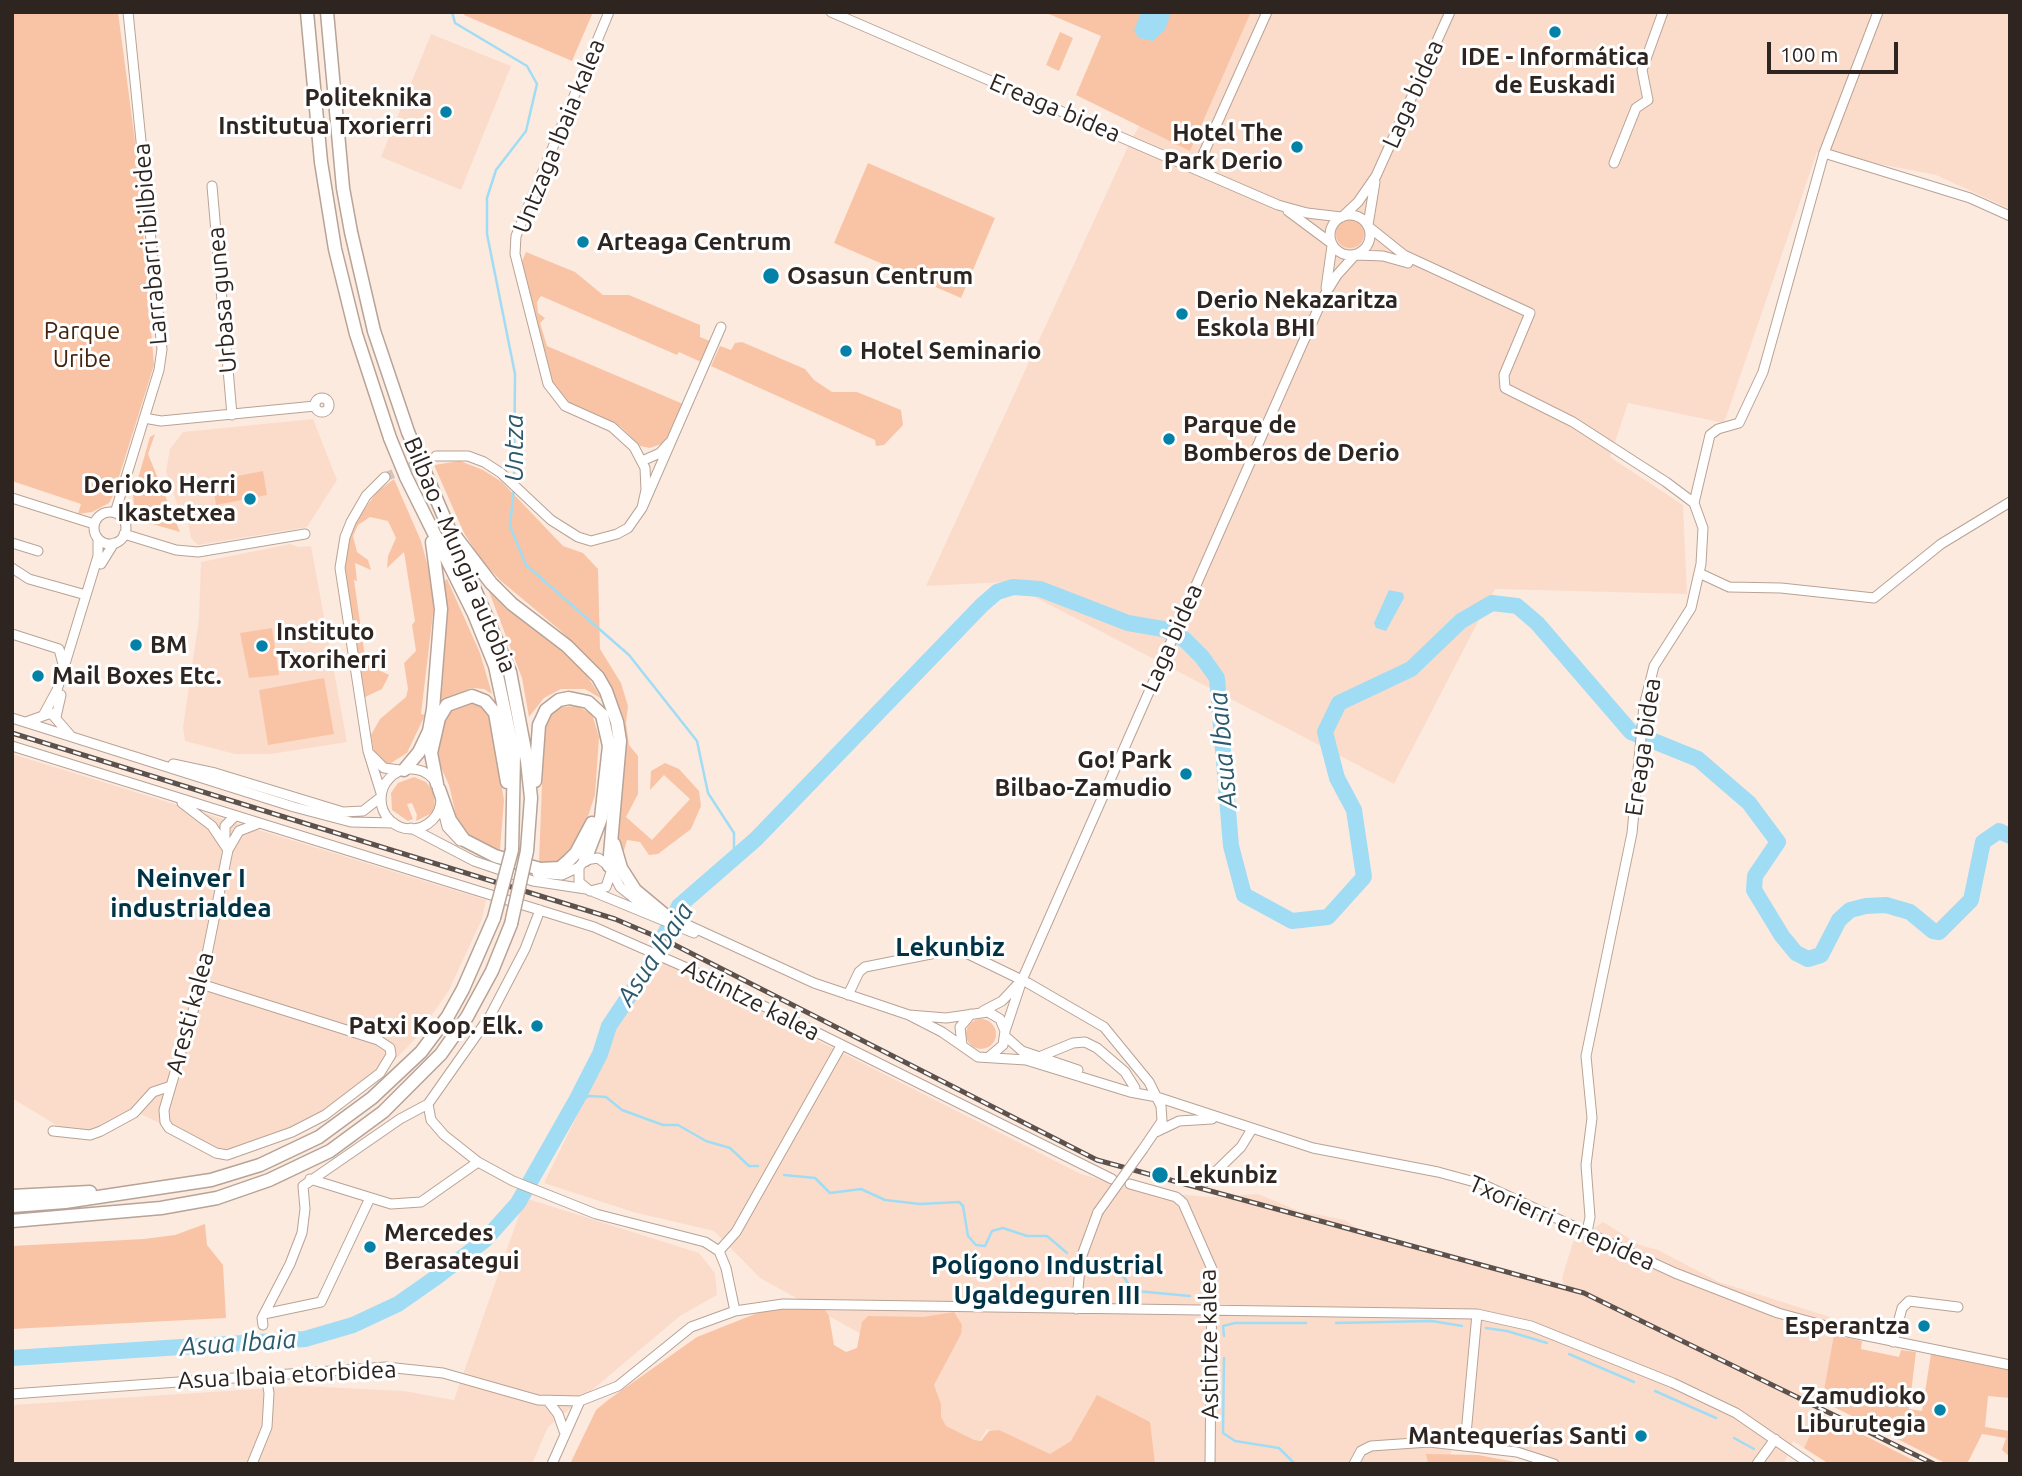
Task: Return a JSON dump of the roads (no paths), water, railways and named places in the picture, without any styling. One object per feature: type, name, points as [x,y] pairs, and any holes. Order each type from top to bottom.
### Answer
[{"type":"highway","name":"Bilbao - Mungia autobia","points":[[307,12],[321,162],[335,249],[356,334],[390,438],[430,528],[474,614],[502,693],[514,755],[508,849]]},
{"type":"highway","name":"Bilbao - Mungia autobia","points":[[12,1221],[161,1208],[217,1198],[270,1181],[330,1151],[383,1112],[441,1054],[467,1017],[492,971],[511,923],[527,851],[531,798],[523,733],[510,672],[408,432],[374,331],[343,188],[327,12]]},
{"type":"highway","points":[[404,770],[419,752],[429,731],[433,709],[440,609],[430,528]]},
{"type":"highway","points":[[452,532],[491,583],[512,604],[567,646],[598,677],[606,691],[617,722],[620,741],[611,827],[610,868]]},
{"type":"highway","points":[[12,1206],[201,1182],[260,1165],[319,1137],[346,1119],[421,1052],[448,1016],[494,918],[506,877],[508,849],[505,760],[497,719],[485,701],[463,697],[442,711],[431,753],[438,786],[450,820],[464,840],[495,856],[540,869],[560,868],[576,853],[603,804]]},
{"type":"highway","points":[[531,798],[536,775],[541,718],[551,705],[559,700],[579,699],[596,709],[606,725],[609,759],[603,804],[582,864]]},
{"type":"highway","points":[[611,827],[616,856],[625,875],[635,890],[665,917]]},
{"type":"highway","points":[[12,1196],[132,1192]]},
{"type":"street","name":"Larrabarri ibilbidea","points":[[115,513],[159,370],[162,349],[128,12]]},
{"type":"street","name":"Untzaga Ibaia kalea","points":[[609,12],[516,236],[515,254],[551,391],[568,408],[618,431],[642,461]]},
{"type":"street","name":"Ereaga bidea","points":[[831,12],[1278,205]]},
{"type":"street","points":[[1197,168],[1267,12]]},
{"type":"street","name":"Laga bidea","points":[[1341,217],[1358,202],[1376,176],[1450,12]]},
{"type":"street","points":[[1614,163],[1636,108],[1648,100],[1642,70],[1663,12]]},
{"type":"street","points":[[1278,205],[1307,213],[1357,216],[1388,245],[1530,313],[1504,375],[1505,387],[1573,422],[1694,503],[1710,435],[1718,429],[1739,423],[1763,372],[1824,153],[1878,12]]},
{"type":"street","points":[[1824,153],[1969,198],[2010,216]]},
{"type":"street","name":"Laga bidea","points":[[1368,226],[1376,176]]},
{"type":"street","name":"Urbasa gunea","points":[[212,186],[232,415]]},
{"type":"street","points":[[1278,205],[1342,254],[1399,258],[1440,272]]},
{"type":"street","points":[[1332,245],[1331,229],[1341,217]]},
{"type":"street","points":[[1356,255],[1370,242],[1368,226]]},
{"type":"street","name":"Laga bidea","points":[[1324,296],[1332,245]]},
{"type":"street","name":"Laga bidea","points":[[1005,1033],[1022,980],[1178,621],[1324,296],[1337,275],[1356,255]]},
{"type":"street","points":[[436,456],[468,456],[484,462],[565,531],[591,541],[607,539],[628,528],[642,508],[722,327]]},
{"type":"street","points":[[144,418],[161,421],[315,406]]},
{"type":"street","points":[[642,508],[646,490],[642,461],[660,453],[676,433]]},
{"type":"street","points":[[384,477],[366,496],[351,522],[345,537],[340,568],[368,751],[382,795],[384,811],[394,823]]},
{"type":"street","points":[[12,498],[94,524]]},
{"type":"street","points":[[1699,573],[1729,587],[1781,588],[1874,597],[1941,544],[2010,502]]},
{"type":"street","name":"Ereaga bidea","points":[[1587,1232],[1590,1217],[1586,1164],[1592,1118],[1586,1056],[1632,833],[1642,721],[1651,674],[1691,608],[1699,573],[1703,528],[1694,503]]},
{"type":"street","points":[[115,513],[125,524],[124,534],[102,560],[57,719],[47,729],[40,723],[52,703],[98,556],[98,538],[94,524],[100,515],[115,513]]},
{"type":"street","points":[[124,534],[176,550],[198,552],[305,534]]},
{"type":"street","points":[[98,538],[114,543]]},
{"type":"street","points":[[12,543],[38,551]]},
{"type":"street","points":[[12,568],[29,579],[86,595]]},
{"type":"street","points":[[12,634],[59,649],[63,668]]},
{"type":"street","points":[[26,722],[51,713],[70,735]]},
{"type":"street","points":[[12,718],[293,807],[351,822],[394,823],[411,828],[433,819],[441,803]]},
{"type":"street","name":"Astintze kalea","points":[[12,746],[594,927],[662,957],[1112,1179]]},
{"type":"street","points":[[368,751],[384,768],[420,771],[438,786],[447,827],[466,847],[552,875],[598,858],[610,868],[606,887],[590,891],[577,877],[582,864]]},
{"type":"street","points":[[154,761],[215,773],[350,813],[363,811],[382,795],[392,776],[404,770]]},
{"type":"street","name":"Astintze kalea","points":[[175,798],[212,826],[228,850]]},
{"type":"street","points":[[234,817],[235,837]]},
{"type":"street","name":"Aresti kalea","points":[[228,850],[224,833],[228,821],[234,817]]},
{"type":"street","points":[[235,837],[244,828],[257,824]]},
{"type":"street","name":"Txorierri errepidea","points":[[411,828],[474,861],[533,881],[590,891],[665,917]]},
{"type":"street","name":"Aresti kalea","points":[[53,1131],[90,1135],[101,1131],[134,1113],[153,1092],[171,1086],[201,984],[228,850],[235,837]]},
{"type":"street","name":"Txorierri errepidea","points":[[610,868],[627,894],[665,917],[848,995],[909,1015],[942,1032],[972,1055],[1026,1060],[1130,1092],[1157,1097],[1336,1154],[1463,1178],[1500,1191],[1742,1300],[1821,1325],[2010,1365]]},
{"type":"street","points":[[262,1325],[264,1314],[298,1244],[305,1209],[303,1186],[400,1119],[428,1104],[490,1016],[525,949],[540,910]]},
{"type":"street","points":[[848,995],[859,972],[865,967],[951,950],[964,952],[1022,980],[1104,1027],[1149,1082],[1157,1097],[1162,1121],[1098,1212],[1081,1258],[1076,1308]]},
{"type":"street","points":[[964,1048],[960,1027],[967,1018],[1002,1001],[1022,980]]},
{"type":"street","points":[[171,1086],[164,1110],[165,1122],[169,1128],[227,1156],[292,1132],[325,1115],[380,1073],[391,1055],[386,1043],[201,984]]},
{"type":"street","name":"Txorierri errepidea","points":[[909,1015],[946,1018],[979,1012],[1000,1019],[1005,1033],[1022,1051],[1146,1094]]},
{"type":"street","points":[[988,1057],[999,1050],[1005,1033]]},
{"type":"street","points":[[1039,1057],[1073,1043],[1085,1042],[1097,1048],[1125,1072],[1135,1088]]},
{"type":"street","points":[[719,1251],[736,1232],[841,1046]]},
{"type":"street","points":[[428,1104],[431,1120],[436,1128],[478,1162],[513,1181],[596,1214],[705,1242],[719,1251],[726,1268],[735,1311]]},
{"type":"street","points":[[1154,1133],[1179,1121],[1222,1119]]},
{"type":"street","points":[[1205,1182],[1241,1147],[1252,1129]]},
{"type":"street","points":[[310,1179],[391,1204],[421,1202],[478,1162]]},
{"type":"street","name":"Astintze kalea","points":[[1130,1184],[1176,1197],[1189,1211],[1212,1269],[1210,1464]]},
{"type":"street","points":[[264,1314],[321,1302],[370,1198]]},
{"type":"street","points":[[1893,1342],[1902,1308],[1909,1301],[1958,1307]]},
{"type":"street","name":"Asua Ibaia etorbidea","points":[[12,1394],[386,1367],[415,1368],[548,1401],[580,1401],[618,1386],[691,1328],[735,1311],[783,1304],[1477,1314],[1531,1326],[1673,1383],[1736,1413],[1810,1464]]},
{"type":"street","points":[[1465,1445],[1477,1314]]},
{"type":"street","points":[[252,1464],[267,1427],[269,1393],[266,1376]]},
{"type":"street","points":[[548,1401],[558,1414],[564,1431]]},
{"type":"street","points":[[552,1464],[564,1431],[580,1401]]},
{"type":"street","points":[[1757,1464],[1775,1439]]},
{"type":"street","points":[[1354,1464],[1361,1451],[1371,1446],[1397,1448],[1465,1445],[1517,1452],[1554,1464]]},
{"type":"water","points":[[1141,12],[1171,12],[1165,30],[1153,41],[1139,38],[1134,31]]},
{"type":"water","points":[[1389,590],[1403,593],[1404,598],[1386,631],[1376,628],[1374,623]]},
{"type":"waterway","name":"Untza","points":[[452,12],[455,23],[527,66],[537,84],[526,131],[496,170],[487,198],[487,234],[515,374],[514,481]]},
{"type":"waterway","name":"Untza","points":[[514,488],[510,526],[526,565],[629,655],[697,741],[708,793],[734,833],[734,859]]},
{"type":"waterway","name":"Asua Ibaia","points":[[12,1358],[305,1339],[353,1325],[398,1304],[485,1240],[518,1203],[577,1099],[600,1054],[609,1026],[646,971],[679,906],[756,839],[982,605],[997,592],[1013,587],[1040,589],[1128,623],[1163,629],[1184,639],[1202,657],[1217,678],[1231,846],[1244,895],[1292,921],[1328,917],[1364,877],[1354,810],[1337,778],[1325,732],[1339,703],[1411,669],[1461,621],[1492,603],[1517,606],[1537,623],[1631,732],[1698,759],[1749,803],[1778,842],[1755,876],[1754,890],[1782,936],[1796,953],[1808,959],[1821,955],[1839,920],[1850,910],[1866,906],[1886,905],[1910,912],[1933,931],[1939,932],[1971,900],[1983,842],[1999,831],[2010,836]]},
{"type":"waterway","points":[[574,1104],[589,1096],[606,1097],[622,1110],[663,1125],[678,1125],[706,1141],[730,1148],[749,1166],[758,1166]]},
{"type":"waterway","points":[[784,1175],[815,1178],[830,1193],[861,1189],[885,1200],[920,1204],[959,1202],[963,1206],[968,1236],[976,1245],[985,1246],[992,1231],[1003,1228],[1027,1236],[1047,1236],[1067,1253]]},
{"type":"waterway","points":[[1091,1263],[1124,1277],[1136,1291],[1190,1296]]},
{"type":"waterway","points":[[1336,1323],[1432,1321],[1462,1326]]},
{"type":"waterway","points":[[1224,1336],[1223,1326],[1235,1323],[1306,1323]]},
{"type":"waterway","points":[[1486,1328],[1507,1331],[1547,1343]]},
{"type":"waterway","points":[[1569,1354],[1634,1382]]},
{"type":"waterway","points":[[1224,1358],[1223,1433],[1235,1441],[1279,1448],[1295,1464]]},
{"type":"waterway","points":[[1655,1391],[1716,1418]]},
{"type":"waterway","points":[[1734,1438],[1754,1449]]},
{"type":"tunnel","points":[[385,477],[436,456]]},
{"type":"railway","points":[[12,733],[615,919],[669,942],[1097,1160],[1584,1293],[1934,1464]]},
{"type":"place","name":"IDE - Informática de Euskadi","points":[[1555,32]]},
{"type":"place","name":"Politeknika Institutua Txorierri","points":[[446,112]]},
{"type":"place","name":"Hotel The Park Derio","points":[[1297,147]]},
{"type":"place","name":"Arteaga Centrum","points":[[583,242]]},
{"type":"place","name":"Osasun Centrum","points":[[771,276]]},
{"type":"place","name":"Derio Nekazaritza Eskola BHI","points":[[1182,314]]},
{"type":"place","name":"Hotel Seminario","points":[[846,351]]},
{"type":"place","name":"Parque de Bomberos de Derio","points":[[1169,439]]},
{"type":"place","name":"Derioko Herri Ikastetxea","points":[[250,499]]},
{"type":"place","name":"BM","points":[[136,645]]},
{"type":"place","name":"Instituto Txoriherri","points":[[262,646]]},
{"type":"place","name":"Mail Boxes Etc.","points":[[38,676]]},
{"type":"place","name":"Go! Park Bilbao-Zamudio","points":[[1186,774]]},
{"type":"place","name":"Patxi Koop. Elk.","points":[[537,1026]]},
{"type":"place","name":"Lekunbiz","points":[[1160,1175]]},
{"type":"place","name":"Mercedes Berasategui","points":[[370,1247]]},
{"type":"place","name":"Esperantza","points":[[1924,1326]]},
{"type":"place","name":"Zamudioko Liburutegia","points":[[1940,1410]]},
{"type":"place","name":"Mantequerías Santi","points":[[1641,1436]]},
{"type":"district","name":"Neinver I industrialdea","points":[[191,893]]},
{"type":"district","name":"Lekunbiz","points":[[950,947]]},
{"type":"district","name":"Polígono Industrial Ugaldeguren III","points":[[1047,1280]]},
{"type":"park label","name":"Parque Uribe","points":[[82,345]]}]
